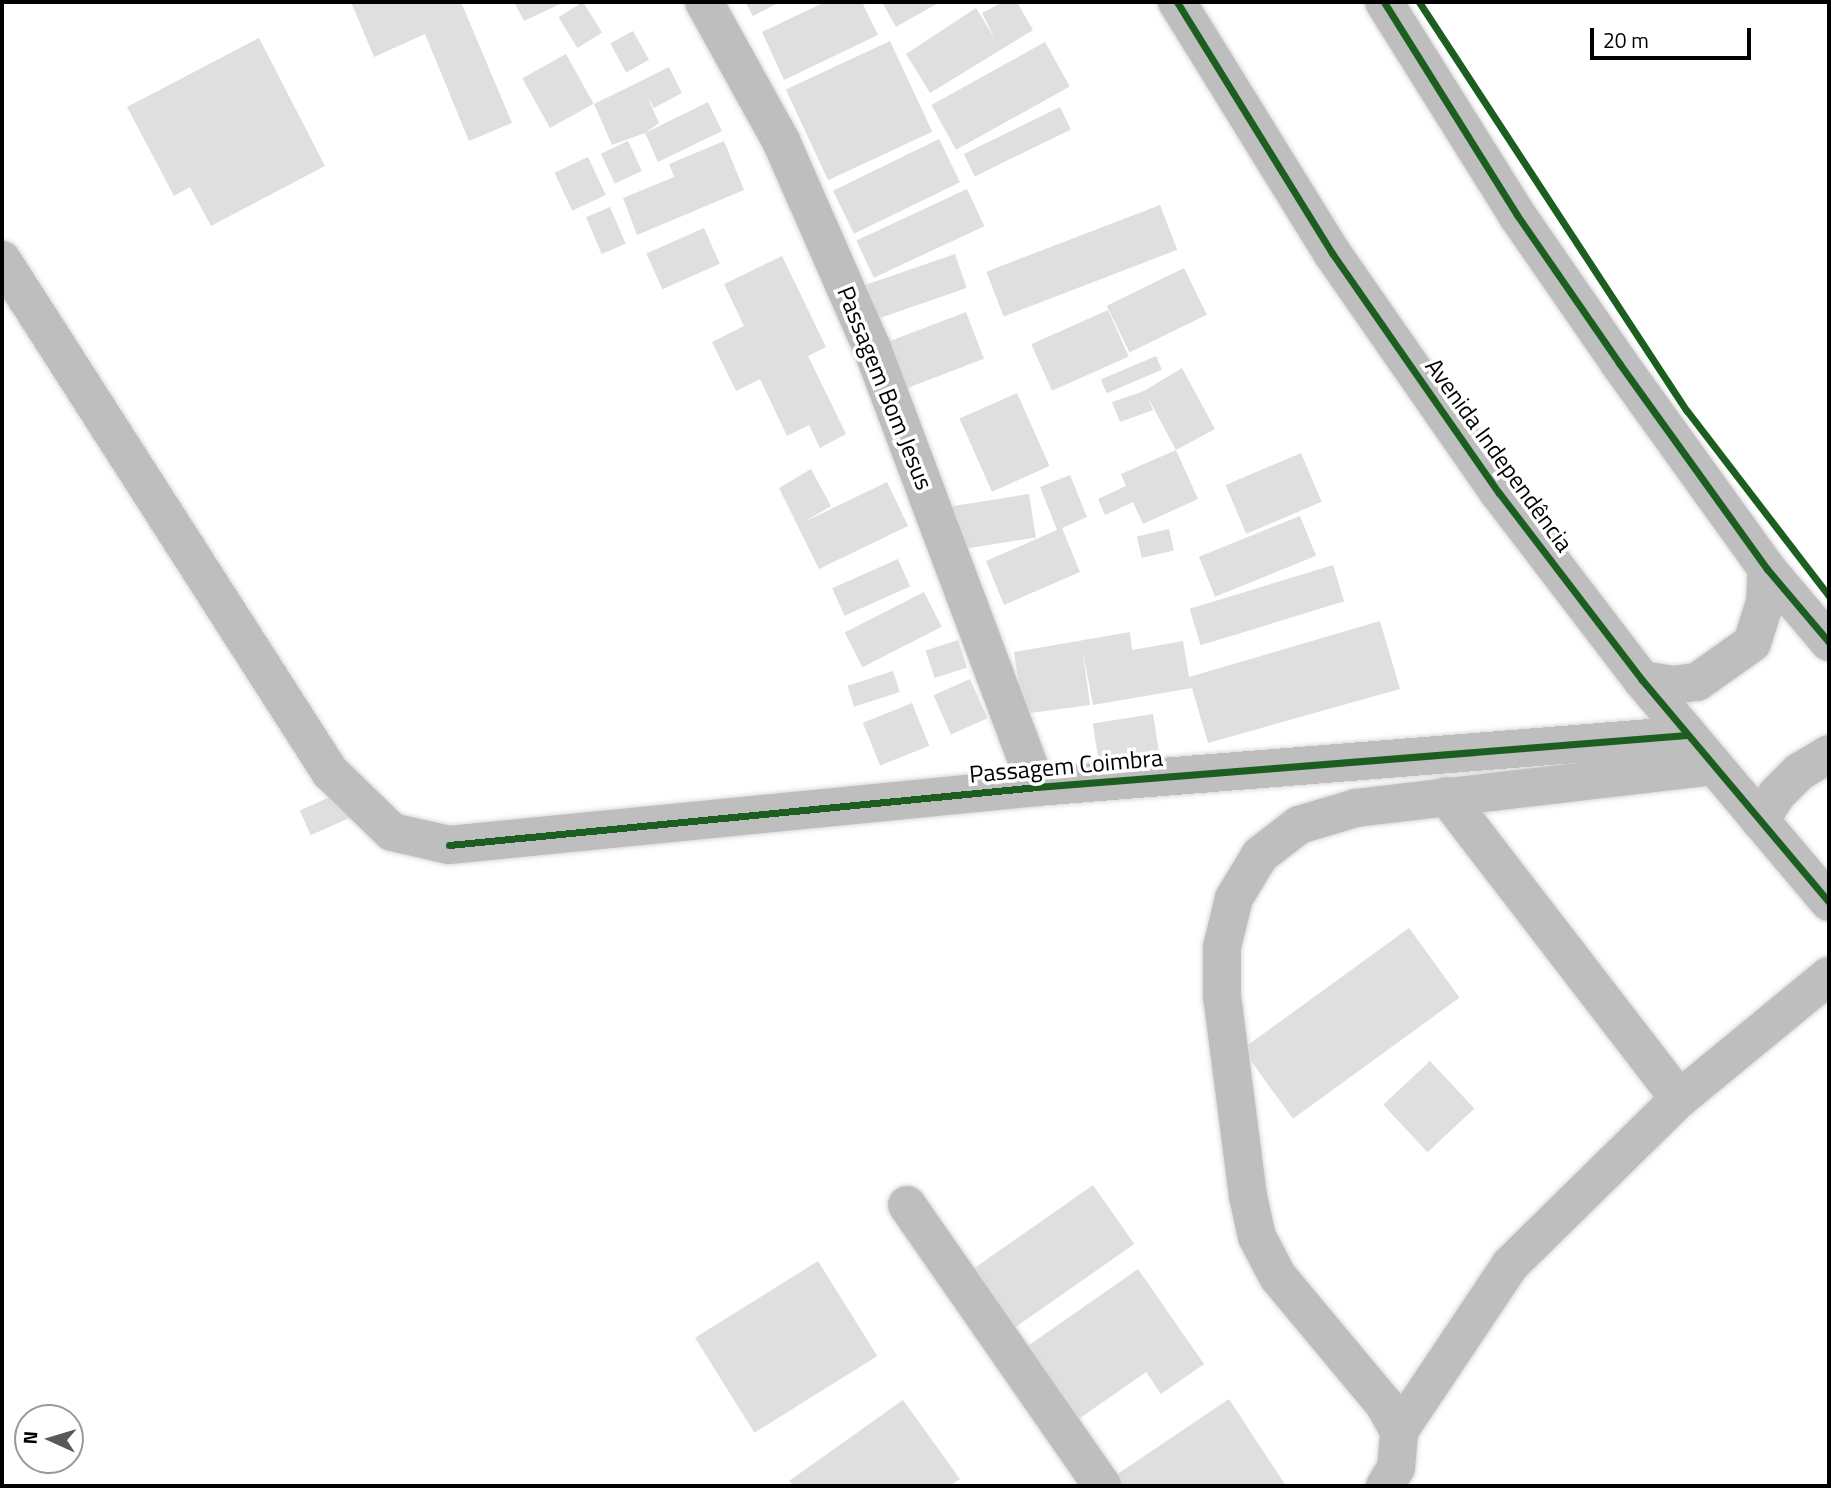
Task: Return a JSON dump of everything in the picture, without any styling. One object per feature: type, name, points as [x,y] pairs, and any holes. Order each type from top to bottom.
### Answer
[{"type":"main road","name":"Passagem Bom Jesus","points":[[704,2],[781,141],[872,348],[1037,787]]},
{"type":"main road","name":"Avenida Independência","points":[[1177,2],[1332,253],[1499,492],[1642,680],[1829,902]]},
{"type":"main road","points":[[1384,2],[1517,215],[1767,569],[1829,642]]},
{"type":"main road","name":"Passagem Coimbra","points":[[2,260],[330,772],[391,832],[449,845],[1037,787],[1687,735]]},
{"type":"main road","points":[[1642,680],[1672,685],[1697,682],[1752,643],[1765,603],[1767,569]]},
{"type":"main road","points":[[1760,821],[1777,794],[1799,772],[1829,754]]},
{"type":"main road","points":[[1399,1431],[1384,1404],[1279,1277],[1257,1237],[1222,997],[1222,947],[1234,898],[1260,855],[1299,825],[1356,808],[1714,766]]},
{"type":"main road","points":[[1446,796],[1679,1099]]},
{"type":"main road","points":[[1385,1486],[1396,1468],[1399,1431],[1510,1265],[1679,1099],[1829,976]]},
{"type":"main road","points":[[907,1205],[1102,1486]]},
{"type":"building","points":[[351,2],[461,2],[512,123],[469,141],[425,34],[374,57]]},
{"type":"building","points":[[514,2],[564,2],[524,21]]},
{"type":"building","points":[[583,2],[602,33],[577,48],[558,17]]},
{"type":"building","points":[[745,2],[780,2],[753,16]]},
{"type":"building","points":[[825,2],[862,2],[878,35],[784,80],[762,32]]},
{"type":"building","points":[[882,2],[940,2],[896,27]]},
{"type":"building","points":[[1003,2],[1017,2],[1033,30],[930,93],[906,54],[976,8],[995,39],[982,13]]},
{"type":"building","points":[[633,31],[649,60],[626,72],[610,44]]},
{"type":"building","points":[[259,38],[325,166],[211,226],[190,187],[174,196],[127,107]]},
{"type":"building","points":[[890,41],[932,132],[828,180],[786,90]]},
{"type":"building","points":[[1045,42],[1070,87],[956,150],[931,105]]},
{"type":"building","points":[[566,54],[594,104],[550,128],[522,78]]},
{"type":"building","points":[[669,67],[682,93],[654,108],[647,96],[659,123],[645,133],[612,145],[594,104]]},
{"type":"building","points":[[708,102],[722,131],[658,162],[645,133]]},
{"type":"building","points":[[1060,107],[1071,129],[975,176],[964,154]]},
{"type":"building","points":[[939,139],[960,182],[854,234],[833,191]]},
{"type":"building","points":[[628,141],[642,171],[615,184],[601,154]]},
{"type":"building","points":[[724,141],[744,190],[637,235],[623,198],[674,177],[669,164]]},
{"type":"building","points":[[588,157],[606,195],[572,211],[554,173]]},
{"type":"building","points":[[967,189],[984,226],[874,278],[856,241]]},
{"type":"building","points":[[1160,205],[1177,250],[1004,316],[986,272]]},
{"type":"building","points":[[610,207],[626,244],[602,254],[586,217]]},
{"type":"building","points":[[704,228],[720,264],[662,289],[646,254]]},
{"type":"building","points":[[955,254],[967,288],[865,323],[853,289]]},
{"type":"building","points":[[782,256],[826,347],[808,356],[846,434],[820,448],[809,425],[787,436],[760,379],[736,391],[712,342],[744,326],[724,284]]},
{"type":"building","points":[[1184,268],[1207,315],[1129,352],[1107,306]]},
{"type":"building","points":[[1108,310],[1129,357],[1052,391],[1031,344]]},
{"type":"building","points":[[966,312],[984,359],[899,391],[881,345]]},
{"type":"building","points":[[1156,356],[1162,370],[1107,393],[1101,379]]},
{"type":"building","points":[[1182,368],[1215,429],[1176,450],[1147,396],[1153,410],[1120,422],[1112,402],[1144,391]]},
{"type":"building","points":[[1017,393],[1050,466],[992,492],[959,419]]},
{"type":"building","points":[[1176,450],[1198,499],[1143,524],[1133,502],[1105,515],[1098,499],[1126,486],[1121,474]]},
{"type":"building","points":[[1301,453],[1322,502],[1246,534],[1226,485]]},
{"type":"building","points":[[811,469],[831,506],[804,522],[887,482],[908,526],[819,569],[779,488]]},
{"type":"building","points":[[1070,475],[1087,517],[1062,528],[1080,572],[1004,605],[986,561],[1057,530],[1040,487]]},
{"type":"building","points":[[1029,494],[1036,537],[959,550],[952,506]]},
{"type":"building","points":[[1300,516],[1316,556],[1215,597],[1199,557]]},
{"type":"building","points":[[1169,529],[1174,550],[1142,558],[1137,536]]},
{"type":"building","points":[[898,559],[910,586],[844,616],[832,588]]},
{"type":"building","points":[[1333,565],[1344,601],[1201,645],[1190,609]]},
{"type":"building","points":[[924,592],[942,627],[862,667],[845,632]]},
{"type":"building","points":[[1380,621],[1400,689],[1208,743],[1192,688],[1093,705],[1083,653],[1090,705],[1023,714],[1014,652],[1130,632],[1132,650],[1183,641],[1189,677]]},
{"type":"building","points":[[958,640],[967,668],[935,678],[926,651]]},
{"type":"building","points":[[893,671],[900,692],[854,707],[847,686]]},
{"type":"building","points":[[970,679],[987,718],[951,735],[933,695]]},
{"type":"building","points":[[912,703],[929,746],[880,766],[863,723]]},
{"type":"building","points":[[1153,714],[1159,751],[1099,760],[1093,724]]},
{"type":"building","points":[[339,793],[350,818],[311,835],[300,810]]},
{"type":"building","points":[[1409,928],[1460,998],[1293,1119],[1242,1049]]},
{"type":"building","points":[[1430,1061],[1474,1109],[1428,1152],[1383,1105]]},
{"type":"building","points":[[1093,1185],[1134,1244],[1009,1332],[968,1273]]},
{"type":"building","points":[[818,1261],[877,1356],[754,1433],[695,1338]]},
{"type":"building","points":[[1138,1269],[1204,1364],[1161,1394],[1146,1372],[1073,1423],[1022,1350]]},
{"type":"building","points":[[1229,1399],[1286,1486],[1114,1486],[1110,1479]]},
{"type":"building","points":[[903,1400],[960,1479],[950,1486],[793,1486],[789,1481]]},
{"type":"cycle path","points":[[1177,2],[1332,253],[1499,493],[1642,680],[1829,902]]},
{"type":"cycle path","points":[[1384,2],[1517,215],[1619,363],[1767,569],[1829,642]]},
{"type":"cycle path","points":[[1419,2],[1687,411],[1829,596]]},
{"type":"cycle path","points":[[449,845],[1037,787],[1687,735]]}]
